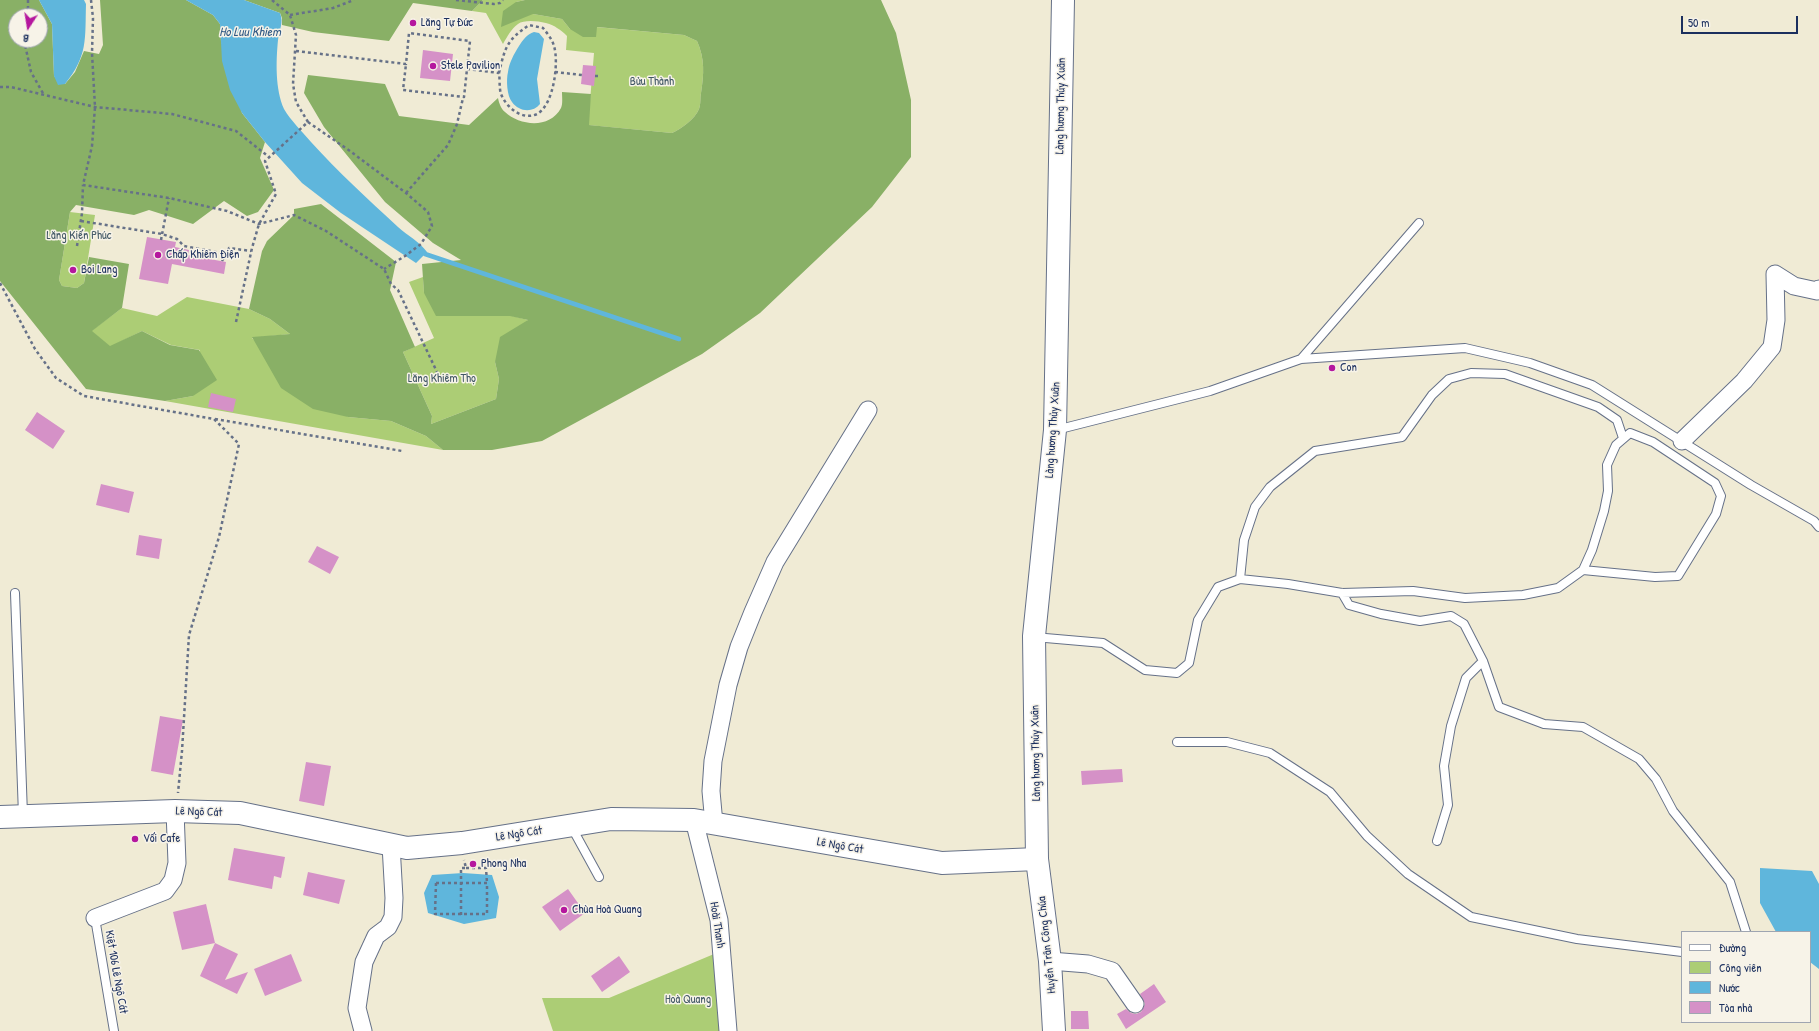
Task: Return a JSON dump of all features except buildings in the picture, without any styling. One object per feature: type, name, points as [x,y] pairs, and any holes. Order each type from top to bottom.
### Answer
[{"type":"street","name":"Làng hương Thủy Xuân","points":[[1038,859],[1034,636],[1055,430],[1063,0]]},
{"type":"street","points":[[1682,441],[1744,381],[1772,347],[1776,320],[1775,274],[1794,286],[1817,291],[1819,289]]},
{"type":"street","name":"Hoài Thanh","points":[[728,1031],[719,920],[704,822],[711,791],[713,761],[728,685],[742,640],[775,562],[868,410]]},
{"type":"street","points":[[95,918],[166,891],[173,880],[177,863],[176,811]]},
{"type":"street","name":"Lê Ngô Cát","points":[[0,817],[176,811],[240,813],[407,848],[462,843],[611,819],[704,822],[942,863],[1038,859]]},
{"type":"street","points":[[363,1031],[357,1008],[364,962],[376,936],[388,927],[393,917],[394,898],[391,845]]},
{"type":"street","name":"Huyền Trân Công Chúa","points":[[1038,859],[1050,960],[1054,1031]]},
{"type":"street","points":[[1050,960],[1088,964],[1112,971],[1136,1004]]},
{"type":"lane","points":[[1301,359],[1419,224]]},
{"type":"lane","points":[[1055,430],[1210,391],[1301,359],[1465,348],[1530,363],[1592,385],[1751,485],[1814,521],[1819,526]]},
{"type":"lane","points":[[1240,579],[1244,540],[1255,507],[1270,487],[1315,451],[1402,438],[1432,395],[1449,379],[1471,373],[1505,374],[1598,407],[1617,420],[1623,438]]},
{"type":"lane","points":[[1034,636],[1103,644],[1146,670],[1177,673],[1189,663],[1198,620],[1218,587],[1240,579],[1342,593],[1413,591],[1465,598],[1522,595],[1558,588],[1583,570],[1604,511],[1608,491],[1607,465],[1616,445],[1630,433],[1653,442],[1715,483],[1720,496],[1716,514],[1678,576],[1655,577],[1583,570]]},
{"type":"lane","points":[[15,593],[23,816]]},
{"type":"lane","points":[[1342,593],[1349,606],[1381,614],[1420,621],[1451,616],[1464,624],[1483,661],[1499,707],[1544,724],[1583,727],[1640,759],[1656,779],[1674,811],[1730,882],[1746,931]]},
{"type":"lane","points":[[1438,841],[1448,805],[1444,766],[1451,726],[1466,678],[1483,661]]},
{"type":"lane","points":[[1177,742],[1227,742],[1270,753],[1330,792],[1367,836],[1408,874],[1471,917],[1577,939],[1681,952]]},
{"type":"lane","points":[[570,826],[599,877]]},
{"type":"lane","name":"Kiệt 106 Lê Ngô Cát","points":[[95,918],[114,1031]]},
{"type":"path","points":[[77,246],[84,185],[92,146],[95,107],[92,53],[93,18],[91,0]]},
{"type":"path","points":[[272,0],[290,15],[296,36],[296,51],[292,84],[296,102],[308,122],[350,151],[406,193],[428,212],[432,226],[421,244],[384,269]]},
{"type":"path","points":[[290,15],[333,8],[354,0]]},
{"type":"path","points":[[456,0],[494,4],[500,3],[503,0]]},
{"type":"path","points":[[529,25],[543,28],[554,45],[556,55],[552,92],[546,106],[537,114],[524,116],[514,111],[506,104],[500,92],[499,73],[504,53],[514,35],[529,25]]},
{"type":"path","points":[[406,193],[448,145],[457,124],[464,97],[470,41],[409,33],[403,90],[464,97]]},
{"type":"path","points":[[26,48],[31,72],[44,95]]},
{"type":"path","points":[[296,51],[406,64]]},
{"type":"path","points":[[467,69],[499,73]]},
{"type":"path","points":[[555,72],[582,75]]},
{"type":"path","points":[[595,76],[601,76]]},
{"type":"path","points":[[0,87],[11,87],[95,107],[172,114],[236,131],[269,157]]},
{"type":"path","points":[[236,322],[251,252],[259,224],[276,194],[265,161],[297,130],[308,122]]},
{"type":"path","points":[[84,185],[169,198],[227,211],[259,224],[294,215],[326,232],[384,269],[391,284],[398,290],[437,372]]},
{"type":"path","points":[[161,240],[169,198]]},
{"type":"path","points":[[81,221],[162,234],[177,239],[184,246],[226,254]]},
{"type":"path","points":[[222,261],[229,248],[251,252]]},
{"type":"path","points":[[0,284],[35,349],[56,378],[84,396],[402,451]]},
{"type":"path","points":[[176,811],[182,751],[189,635],[219,536],[239,444],[214,419]]},
{"type":"path","points":[[461,868],[461,915]]},
{"type":"path","points":[[466,868],[486,868],[488,883],[487,914],[435,914],[436,882],[488,883]]},
{"type":"green space","points":[[0,0],[39,0],[43,8],[8,8],[8,48],[48,48],[48,17],[52,24],[54,76],[65,84],[75,72],[84,51],[99,54],[103,45],[100,0],[186,0],[213,15],[220,24],[221,41],[242,113],[265,142],[260,158],[274,190],[258,212],[247,216],[224,201],[193,224],[149,210],[134,215],[76,205],[70,212],[59,280],[62,286],[77,288],[84,283],[89,257],[129,264],[122,308],[92,331],[110,346],[142,331],[170,345],[199,350],[217,380],[193,396],[165,401],[86,389],[0,281]]},
{"type":"green space","points":[[244,0],[483,0],[472,11],[413,3],[389,41],[313,32],[282,25],[280,13]]},
{"type":"green space","name":"Bửu Thành","points":[[483,0],[525,0],[516,2],[533,14],[562,19],[570,29],[596,27],[684,35],[697,41],[701,54],[703,79],[700,105],[697,113],[687,123],[672,133],[588,125],[594,53],[566,50],[567,36],[554,26],[532,21],[526,21],[518,24],[511,31],[503,44],[486,13],[472,11]]},
{"type":"green space","points":[[525,0],[881,0],[896,33],[911,100],[911,157],[872,207],[760,313],[702,354],[542,441],[492,450],[443,450],[426,436],[391,421],[348,417],[313,409],[281,388],[252,337],[290,334],[270,319],[249,309],[262,251],[267,241],[294,215],[294,209],[321,204],[396,262],[390,290],[415,347],[403,352],[432,416],[431,424],[496,399],[499,379],[495,362],[500,337],[528,320],[510,316],[436,316],[424,293],[422,264],[461,260],[433,243],[385,202],[324,127],[304,93],[308,75],[385,84],[399,116],[469,125],[498,98],[502,109],[511,117],[526,122],[542,122],[556,115],[561,108],[562,92],[591,94],[589,125],[672,133],[687,123],[697,113],[700,105],[703,67],[700,48],[697,41],[684,35],[597,27],[596,37],[583,37],[570,29],[562,19],[533,14],[501,27],[503,11],[516,2]]},
{"type":"green space","name":"Lăng Kiến Phúc","points":[[70,212],[95,215],[84,283],[77,288],[62,286],[59,280]]},
{"type":"green space","name":"Lăng Khiêm Thọ","points":[[423,277],[424,293],[528,320],[495,362],[499,379],[496,399],[431,424],[432,416],[403,352],[434,338],[409,282]]},
{"type":"green space","points":[[187,297],[249,309],[270,319],[290,334],[252,338],[348,417],[391,421],[426,436],[443,450],[165,401],[193,396],[200,350],[171,345],[142,331],[110,347],[91,331],[122,308],[157,316]]},
{"type":"green space","name":"Hoà Quang","points":[[714,954],[721,1031],[553,1031],[542,998],[609,998]]},
{"type":"water","points":[[39,0],[84,0],[86,4],[84,47],[78,65],[65,84],[58,85],[54,76],[52,24],[48,17],[48,8],[43,8]]},
{"type":"water","name":"Ho Luu Khiem","points":[[186,0],[244,0],[280,13],[281,23],[278,40],[277,75],[279,93],[284,109],[293,122],[342,175],[398,227],[424,248],[427,252],[416,263],[341,213],[302,183],[265,142],[242,113],[230,90],[222,61],[220,24],[213,15]]},
{"type":"water","points":[[534,32],[539,33],[544,39],[537,79],[540,104],[534,109],[526,110],[518,108],[510,99],[507,88],[507,75],[511,62],[519,46],[527,36]]},
{"type":"water","points":[[1760,868],[1812,871],[1819,884],[1819,969],[1811,963],[1811,931],[1775,931],[1760,903]]},
{"type":"water","points":[[463,873],[492,875],[499,897],[496,918],[464,924],[428,913],[424,893],[432,875]]},
{"type":"waterway","points":[[425,254],[679,339]]},
{"type":"place","name":"Lăng Tự Đức","points":[[413,23]]},
{"type":"place","name":"Stele Pavilion","points":[[433,66]]},
{"type":"place","name":"Chấp Khiêm Điện","points":[[158,255]]},
{"type":"place","name":"Boi Lang","points":[[73,270]]},
{"type":"place","name":"Con","points":[[1332,368]]},
{"type":"place","name":"Vối Cafe","points":[[135,839]]},
{"type":"place","name":"Phong Nha","points":[[473,864]]},
{"type":"place","name":"Chùa Hoà Quang","points":[[564,910]]}]
